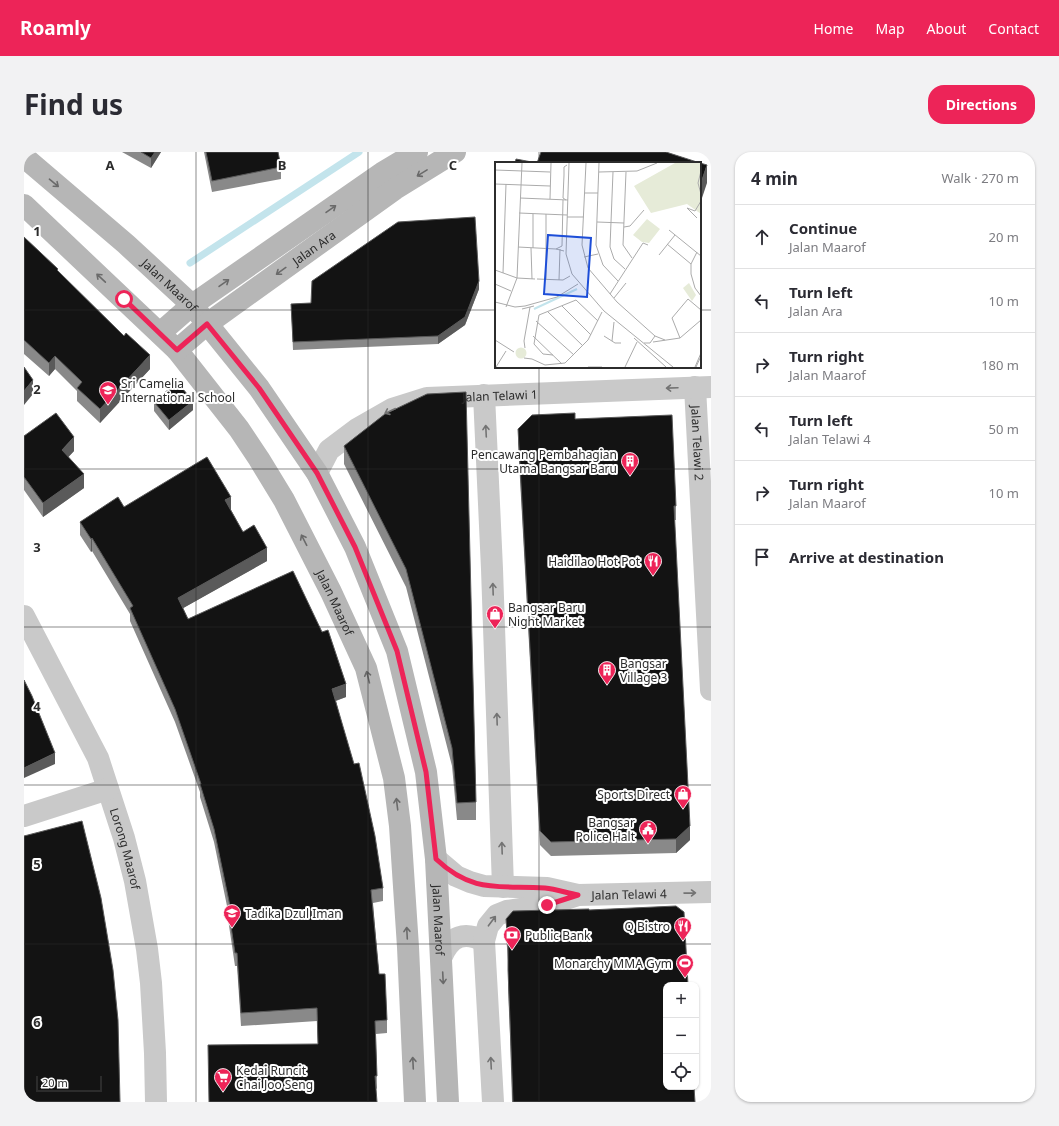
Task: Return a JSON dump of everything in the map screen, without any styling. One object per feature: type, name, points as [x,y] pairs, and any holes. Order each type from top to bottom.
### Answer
[{"type":"main road","name":"Jalan Ara","points":[[160,332],[192,305],[382,173],[417,152]]},
{"type":"main road","name":"Jalan Ara","points":[[177,350],[207,324],[395,189],[456,152]]},
{"type":"main road","name":"Jalan Maarof","points":[[24,157],[126,244],[192,305],[259,388],[317,473],[355,547],[397,651],[426,772],[436,859],[442,956],[448,1102]]},
{"type":"main road","name":"Jalan Maarof","points":[[24,205],[160,332],[177,350],[239,430],[281,494],[332,592],[366,668],[394,778],[400,826],[406,909],[415,1102]]},
{"type":"street","name":"Jalan Telawi 1","points":[[317,473],[328,450],[357,429],[392,409],[427,398],[703,387]]},
{"type":"street","name":"Jalan Telawi 2","points":[[703,387],[711,690]]},
{"type":"street","points":[[484,395],[492,569],[503,887]]},
{"type":"street","name":"Lorong Maarof","points":[[24,616],[98,758],[124,838],[135,881],[147,949],[151,983],[156,1102]]},
{"type":"street","points":[[24,816],[108,789]]},
{"type":"street","name":"Jalan Telawi 4","points":[[436,859],[456,876],[484,886],[547,888],[578,895],[711,892]]},
{"type":"street","points":[[493,1102],[484,941],[488,926],[497,915],[507,911],[547,905],[578,895]]},
{"type":"street","points":[[442,956],[446,947],[454,940],[464,936],[474,937],[484,941]]},
{"type":"building","points":[[141,152],[155,152],[151,158]]},
{"type":"building","points":[[206,152],[278,152],[281,167],[212,181]]},
{"type":"building","points":[[541,152],[666,152],[697,162],[537,162]]},
{"type":"building","points":[[516,159],[532,162],[515,162]]},
{"type":"building","points":[[701,163],[707,165],[701,183]]},
{"type":"building","points":[[475,217],[479,281],[465,317],[438,336],[293,342],[291,304],[311,303],[312,281],[398,222]]},
{"type":"building","points":[[24,237],[124,336],[126,333],[150,355],[100,409],[77,388],[82,382],[55,356],[49,363],[24,340]]},
{"type":"building","points":[[24,367],[33,380],[24,391]]},
{"type":"building","points":[[177,382],[193,401],[169,420],[154,402]]},
{"type":"building","points":[[466,392],[476,802],[457,803],[452,748],[406,569],[344,446],[385,414],[427,394]]},
{"type":"building","points":[[56,413],[74,437],[62,450],[84,474],[43,503],[24,477],[24,436]]},
{"type":"building","name":"Bangsar Village 3","points":[[575,413],[575,419],[672,415],[676,506],[674,506],[690,826],[676,839],[551,842],[540,831],[518,429],[532,415]]},
{"type":"building","points":[[207,457],[231,497],[225,500],[243,532],[254,525],[267,548],[178,598],[188,619],[293,571],[322,632],[328,630],[346,684],[332,689],[354,764],[359,763],[375,836],[383,888],[371,890],[379,974],[385,974],[387,1020],[375,1021],[377,1076],[375,1076],[377,1102],[209,1102],[208,1045],[318,1044],[317,1008],[241,1013],[237,953],[235,953],[228,906],[230,906],[214,829],[201,784],[175,709],[130,608],[133,606],[92,538],[91,539],[80,522],[118,497],[124,507]]},
{"type":"building","points":[[24,680],[55,753],[24,768]]},
{"type":"building","points":[[82,821],[101,898],[113,970],[118,1020],[120,1102],[24,1102],[24,836]]},
{"type":"building","points":[[676,906],[684,912],[688,982],[663,982],[663,1090],[694,1090],[695,1102],[513,1102],[506,919],[513,911],[589,910]]},
{"type":"waterway","points":[[190,263],[359,152]]},
{"type":"place","name":"Sri Camelia International School","points":[[108,405]]},
{"type":"place","name":"Pencawang Pembahagian Utama Bangsar Baru","points":[[630,476]]},
{"type":"place","name":"Haidilao Hot Pot","points":[[653,576]]},
{"type":"place","name":"Bangsar Baru Night Market","points":[[495,629]]},
{"type":"place","name":"Bangsar Village 3","points":[[607,685]]},
{"type":"place","name":"Sports Direct","points":[[683,809]]},
{"type":"place","name":"Bangsar Police Halt","points":[[648,844]]},
{"type":"place","name":"Tadika Dzul Iman","points":[[232,928]]},
{"type":"place","name":"Q Bistro","points":[[683,941]]},
{"type":"place","name":"Public Bank","points":[[512,950]]},
{"type":"place","name":"Monarchy MMA Gym","points":[[685,978]]},
{"type":"place","name":"Kedai Runcit Chai Joo Seng","points":[[223,1092]]},
{"type":"route","points":[[124,299],[177,350],[207,324],[259,388],[317,473],[355,547],[397,651],[426,772],[436,859],[456,876],[484,886],[547,888],[578,895],[547,905]]}]
